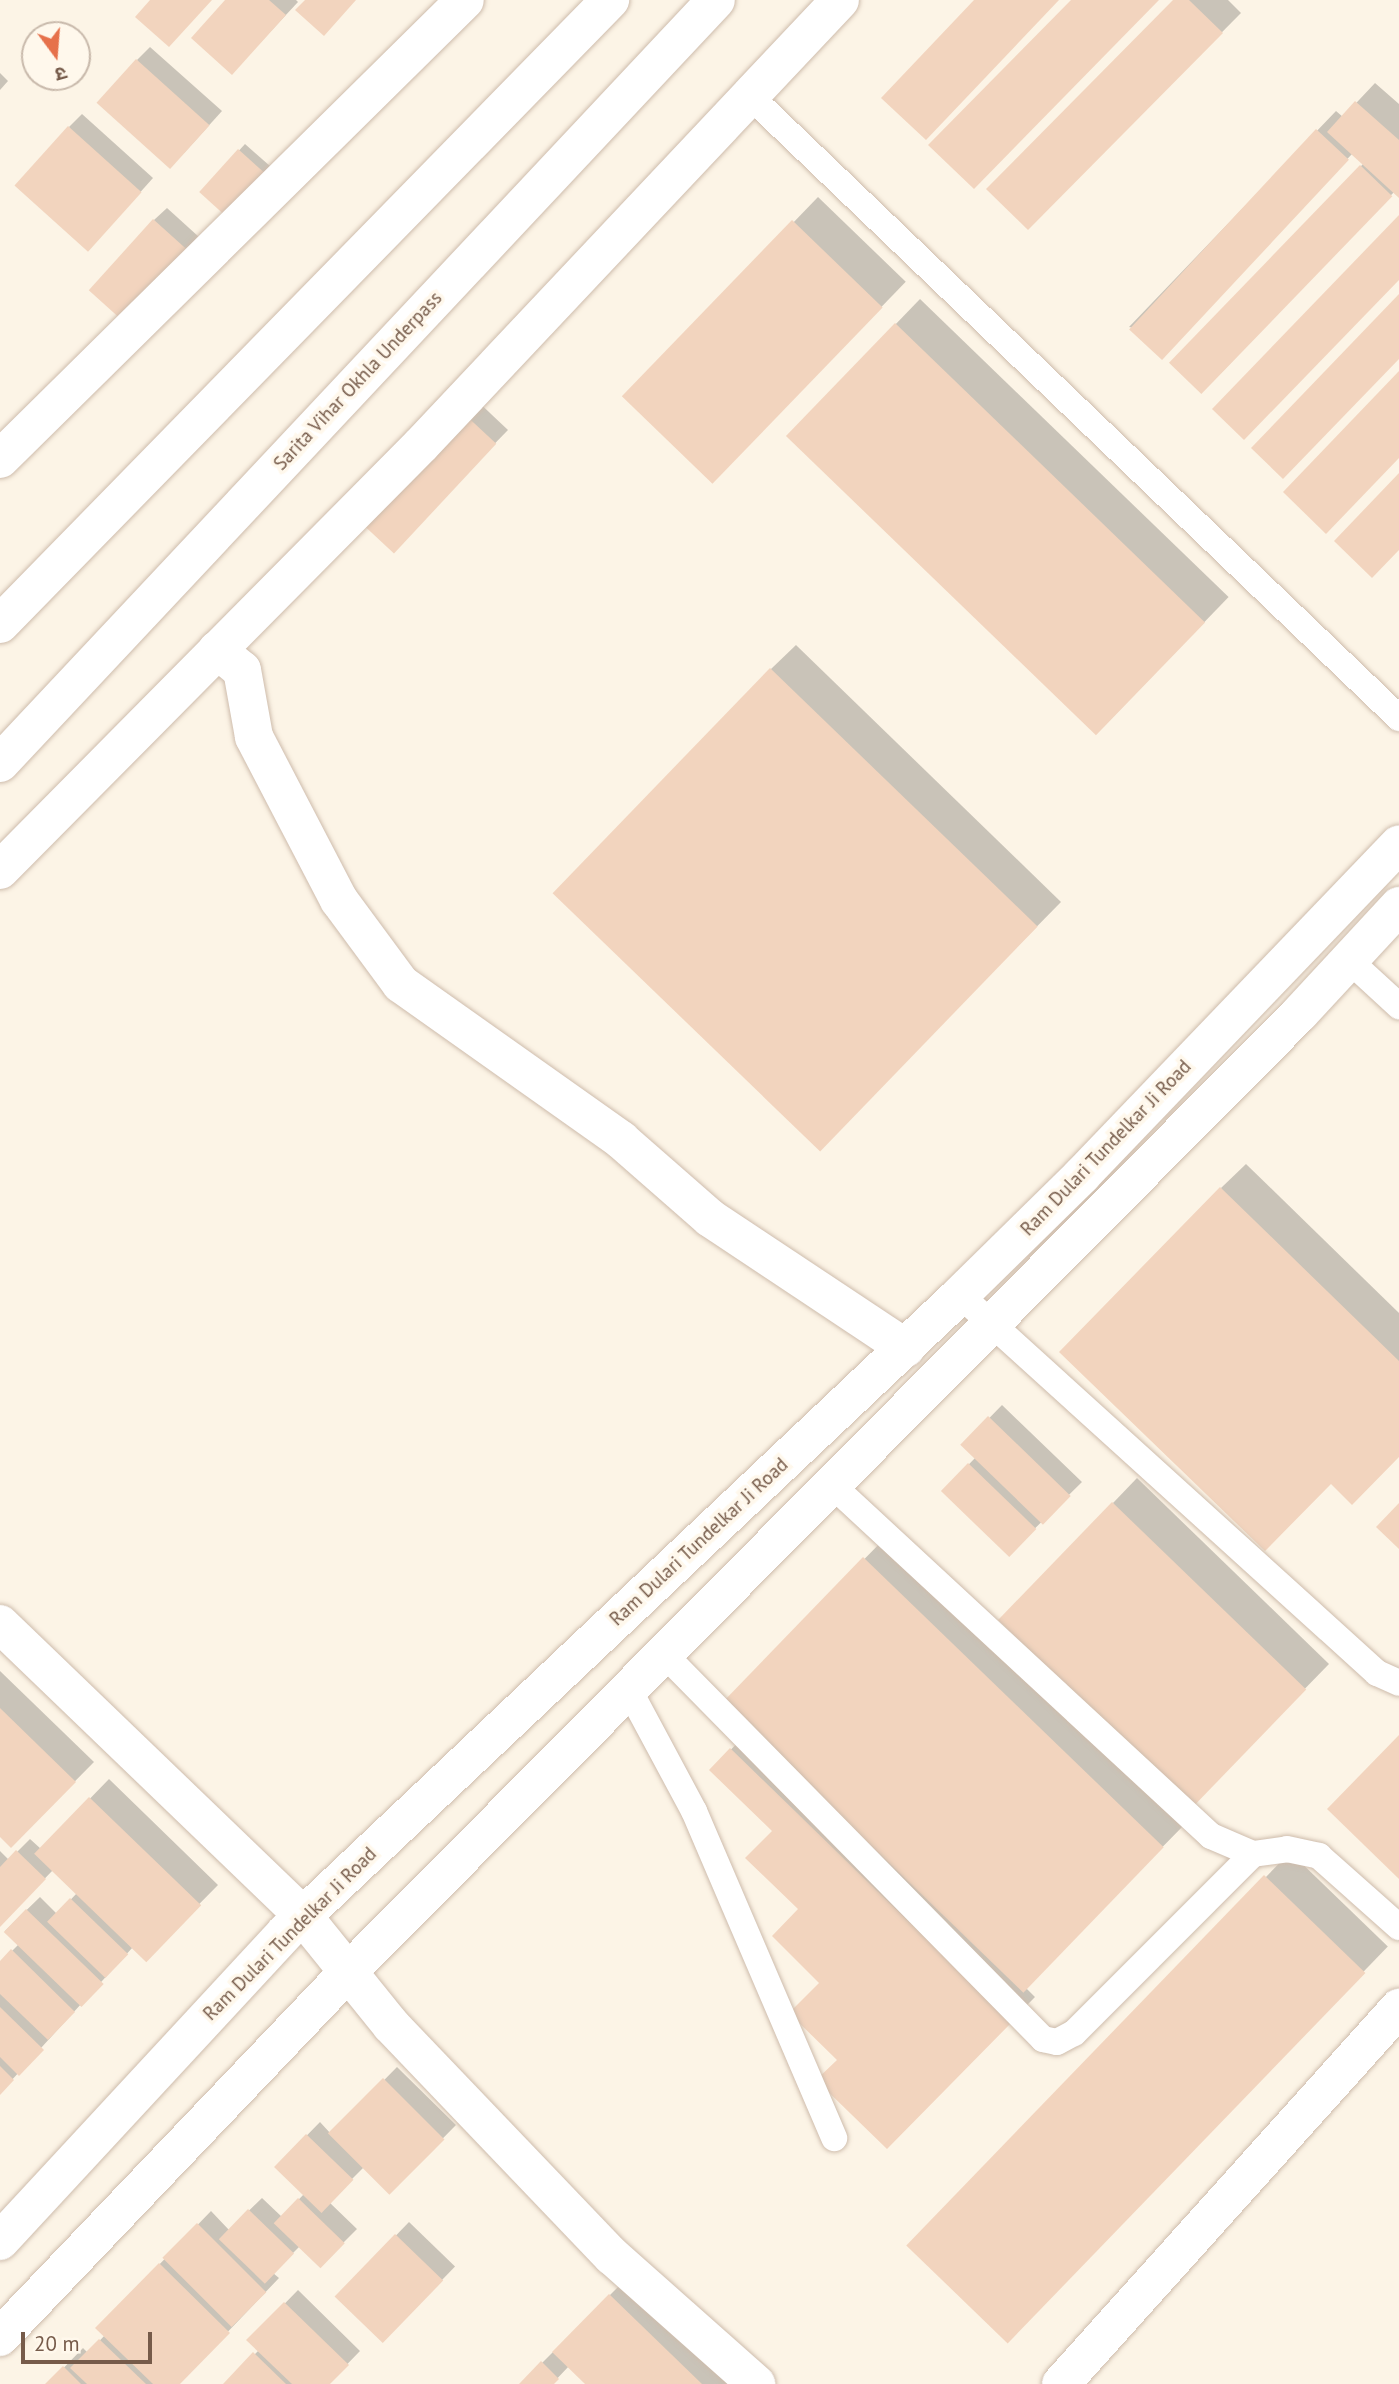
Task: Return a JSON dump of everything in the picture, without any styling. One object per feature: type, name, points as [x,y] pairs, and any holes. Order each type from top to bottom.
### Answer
[{"type":"street","points":[[0,459],[465,0]]},
{"type":"street","points":[[0,624],[610,0]]},
{"type":"street","name":"Sarita Vihar Okhla Underpass","points":[[0,763],[716,0]]},
{"type":"street","points":[[0,870],[421,446],[840,0]]},
{"type":"street","points":[[217,650],[242,670],[254,737],[339,900],[401,984],[621,1140],[709,1218],[906,1348]]},
{"type":"street","name":"Ram Dulari Tundelkar Ji Road","points":[[0,2241],[303,1916],[906,1348],[1082,1175],[1399,844]]},
{"type":"street","points":[[0,2337],[349,1971],[1350,961],[1399,906]]},
{"type":"street","points":[[0,1623],[303,1916],[391,2025],[612,2256],[756,2384]]},
{"type":"street","points":[[1061,2384],[1399,2008]]},
{"type":"lane","points":[[750,96],[1399,718]]},
{"type":"lane","points":[[1350,961],[1399,1006]]},
{"type":"lane","points":[[960,1295],[1377,1673],[1399,1683]]},
{"type":"lane","points":[[831,1484],[1212,1836],[1253,1854],[1287,1849],[1319,1856],[1399,1927]]},
{"type":"lane","points":[[663,1653],[1043,2039],[1057,2042],[1074,2033],[1253,1854]]},
{"type":"lane","points":[[628,1688],[694,1811],[834,2138]]},
{"type":"building","points":[[150,0],[212,0],[169,47],[135,17]]},
{"type":"building","points":[[225,0],[269,0],[286,15],[232,75],[191,38]]},
{"type":"building","points":[[305,0],[356,0],[324,36],[295,10]]},
{"type":"building","points":[[974,0],[1059,0],[926,140],[881,98]]},
{"type":"building","points":[[1071,0],[1159,0],[974,189],[928,145]]},
{"type":"building","points":[[1173,0],[1189,0],[1223,33],[1028,230],[986,189]]},
{"type":"building","points":[[136,59],[210,125],[170,169],[97,103]]},
{"type":"building","points":[[1355,101],[1399,140],[1399,198],[1327,132]]},
{"type":"building","points":[[68,126],[142,192],[88,252],[14,185]]},
{"type":"building","points":[[1316,129],[1349,160],[1162,360],[1129,329]]},
{"type":"building","points":[[238,149],[265,173],[226,216],[199,192]]},
{"type":"building","points":[[1360,165],[1392,196],[1201,394],[1169,363]]},
{"type":"building","points":[[1399,215],[1399,280],[1244,440],[1212,409]]},
{"type":"building","points":[[153,219],[187,250],[123,321],[89,290]]},
{"type":"building","points":[[792,220],[883,308],[712,484],[622,396]]},
{"type":"building","points":[[1399,294],[1399,359],[1283,479],[1251,448]]},
{"type":"building","points":[[895,323],[1205,622],[1096,735],[786,436]]},
{"type":"building","points":[[1399,371],[1399,458],[1326,534],[1283,492]]},
{"type":"building","points":[[459,409],[496,444],[394,553],[357,519]]},
{"type":"building","points":[[1399,473],[1399,550],[1372,578],[1334,541]]},
{"type":"building","points":[[770,668],[1038,926],[820,1152],[553,893]]},
{"type":"building","points":[[1220,1187],[1399,1361],[1399,1457],[1352,1505],[1331,1484],[1265,1551],[1059,1352]]},
{"type":"building","points":[[988,1416],[1071,1496],[1043,1525],[960,1445]]},
{"type":"building","points":[[968,1463],[1036,1529],[1009,1557],[941,1491]]},
{"type":"building","points":[[1112,1502],[1306,1690],[1192,1808],[998,1620]]},
{"type":"building","points":[[1399,1503],[1399,1549],[1376,1527]]},
{"type":"building","points":[[863,1557],[1164,1847],[1023,1993],[723,1702]]},
{"type":"building","points":[[0,1708],[76,1782],[11,1848],[0,1837]]},
{"type":"building","points":[[1399,1735],[1399,1879],[1327,1809]]},
{"type":"building","points":[[730,1748],[1012,2022],[887,2149],[816,2080],[837,2060],[789,2013],[819,1983],[772,1936],[798,1909],[745,1858],[772,1831],[709,1770]]},
{"type":"building","points":[[89,1797],[201,1905],[146,1962],[34,1854]]},
{"type":"building","points":[[16,1850],[46,1879],[0,1927],[0,1867]]},
{"type":"building","points":[[1264,1875],[1365,1973],[1008,2343],[906,2245]]},
{"type":"building","points":[[70,1898],[128,1954],[105,1978],[47,1922]]},
{"type":"building","points":[[26,1909],[104,1984],[81,2007],[4,1932]]},
{"type":"building","points":[[11,1949],[75,2012],[48,2040],[0,1994],[0,1961]]},
{"type":"building","points":[[0,2007],[44,2050],[19,2076],[0,2057]]},
{"type":"building","points":[[0,2066],[14,2080],[0,2095]]},
{"type":"building","points":[[383,2078],[445,2140],[389,2195],[328,2133]]},
{"type":"building","points":[[306,2134],[353,2180],[322,2213],[274,2167]]},
{"type":"building","points":[[298,2198],[345,2243],[320,2268],[274,2223]]},
{"type":"building","points":[[248,2209],[294,2253],[265,2284],[219,2239]]},
{"type":"building","points":[[197,2223],[266,2292],[232,2327],[162,2258]]},
{"type":"building","points":[[395,2234],[443,2281],[383,2343],[335,2297]]},
{"type":"building","points":[[159,2263],[230,2333],[180,2384],[153,2384],[95,2328]]},
{"type":"building","points":[[609,2294],[702,2384],[585,2384],[552,2352]]},
{"type":"building","points":[[284,2302],[349,2365],[330,2384],[292,2384],[246,2340]]},
{"type":"building","points":[[99,2339],[146,2384],[87,2384],[70,2368]]},
{"type":"building","points":[[253,2352],[286,2384],[223,2384]]},
{"type":"building","points":[[541,2361],[559,2379],[554,2384],[519,2384]]},
{"type":"building","points":[[63,2366],[81,2384],[45,2384]]}]
